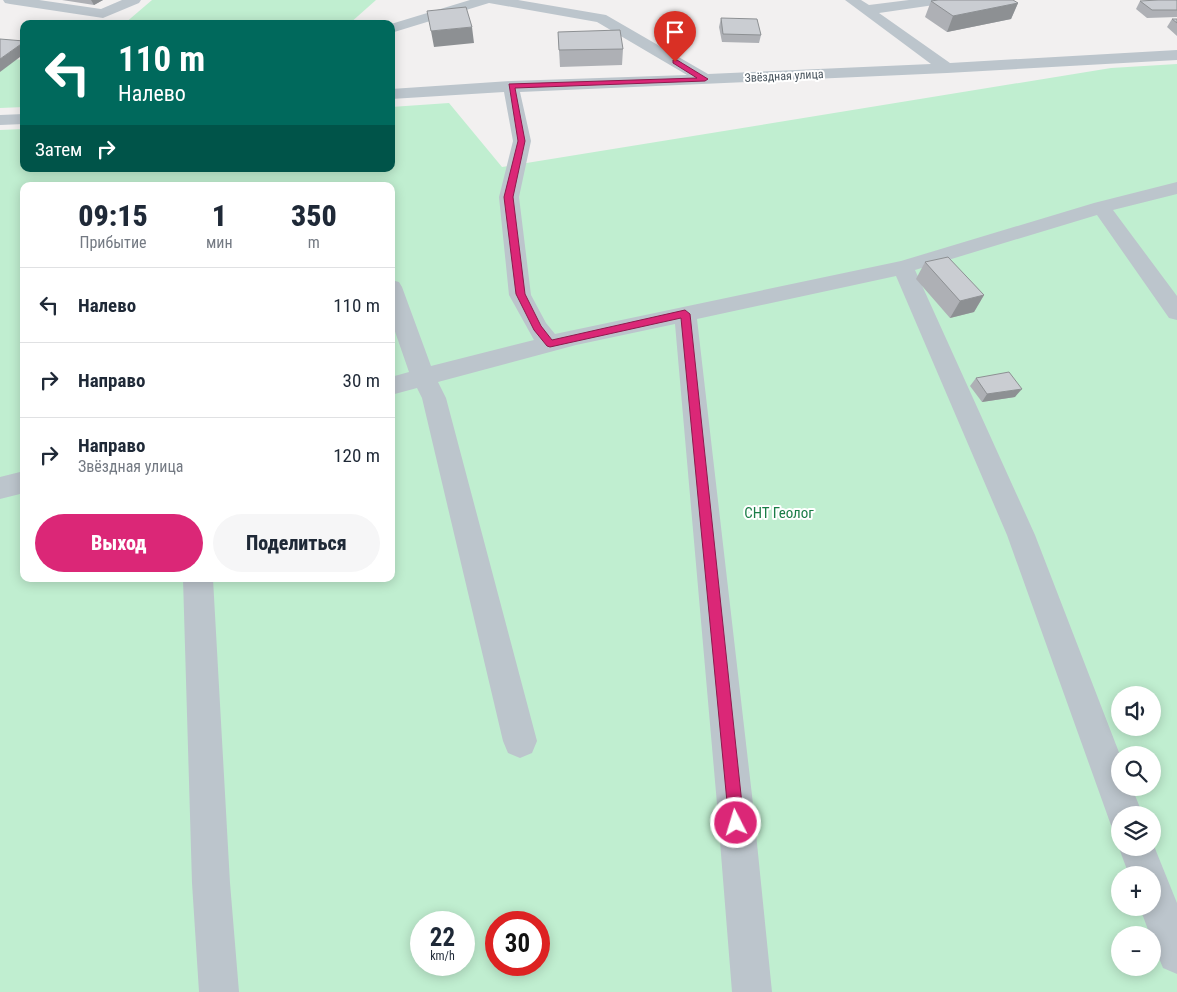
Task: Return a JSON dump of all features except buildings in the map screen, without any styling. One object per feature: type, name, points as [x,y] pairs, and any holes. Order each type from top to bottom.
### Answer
[{"type":"street","points":[[10,0],[103,14],[134,0]]},
{"type":"street","points":[[395,28],[485,0]]},
{"type":"street","points":[[492,0],[601,18],[705,79]]},
{"type":"street","points":[[852,0],[947,68]]},
{"type":"street","points":[[866,10],[941,0]]},
{"type":"street","name":"Звёздная улица","points":[[395,94],[511,86],[947,68],[1177,55]]},
{"type":"street","points":[[511,86],[522,141],[508,197],[520,294],[537,328],[550,344]]},
{"type":"street","points":[[0,120],[20,119]]},
{"type":"street","points":[[395,385],[550,344],[903,267],[1101,206],[1177,188]]},
{"type":"street","points":[[1101,206],[1177,312]]},
{"type":"street","points":[[903,267],[1021,535],[1122,806]]},
{"type":"street","points":[[395,298],[423,377],[434,398],[520,741]]},
{"type":"street","points":[[685,314],[735,804],[752,992]]},
{"type":"street","points":[[0,488],[20,483]]},
{"type":"street","points":[[198,582],[211,883],[219,992]]},
{"type":"street","points":[[1161,912],[1177,954]]},
{"type":"green space","points":[[152,0],[376,0],[354,20],[129,20]]},
{"type":"green space","points":[[0,58],[20,60],[20,107],[0,108]]},
{"type":"green space","name":"СНТ Геолог","points":[[1177,64],[1177,992],[0,992],[0,130],[20,129],[20,172],[395,172],[395,107],[449,103],[502,167],[1111,68]]},
{"type":"route","points":[[675,62],[705,79],[511,86],[522,141],[508,197],[520,294],[537,328],[550,344],[685,314],[736,823]]}]
